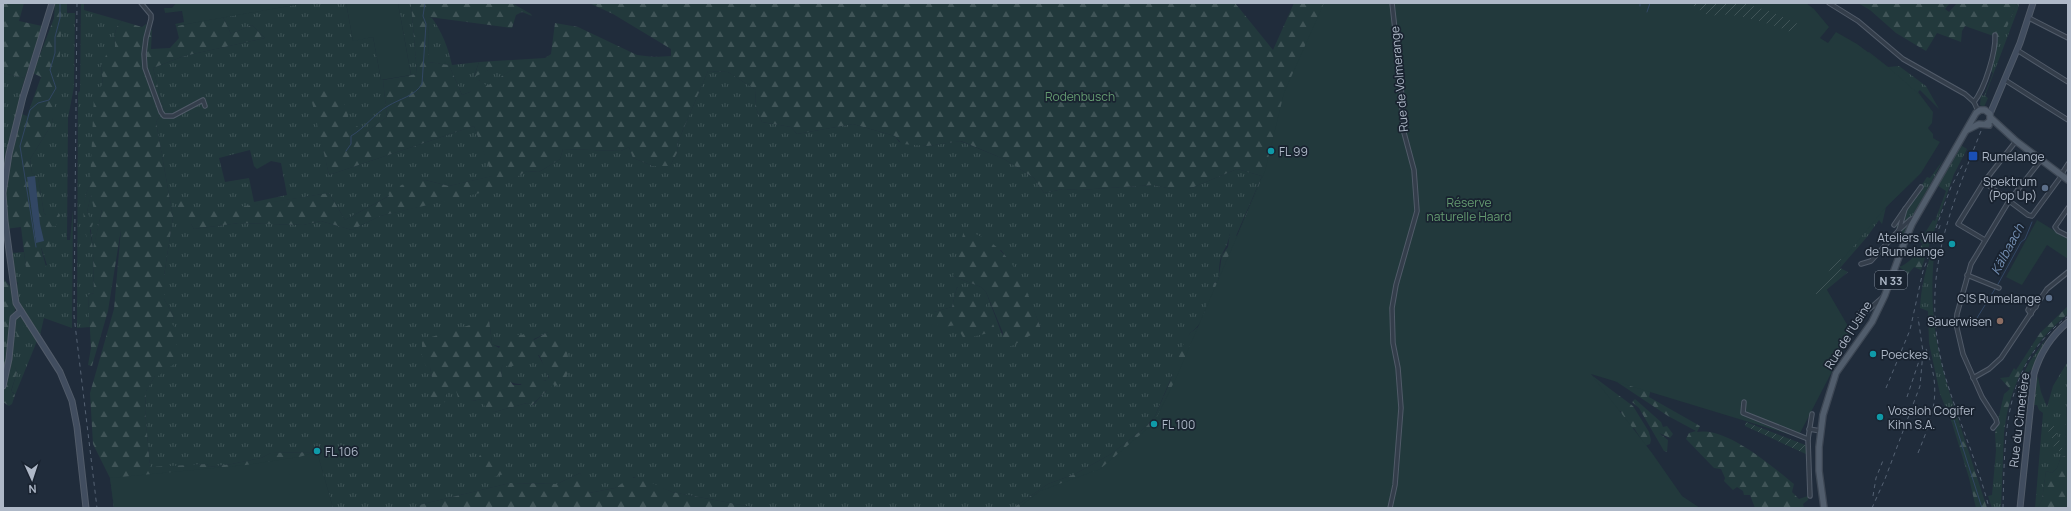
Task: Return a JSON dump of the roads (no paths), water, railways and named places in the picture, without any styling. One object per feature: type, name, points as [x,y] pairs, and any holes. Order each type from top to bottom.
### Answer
[{"type":"main road","points":[[52,3],[28,79],[10,148],[4,185],[5,221],[14,296],[21,311],[60,372],[72,400],[77,427],[86,508]]},
{"type":"main road","points":[[1986,124],[2017,50],[2033,3]]},
{"type":"main road","points":[[1979,124],[1975,118],[1978,111],[1985,110],[1996,102]]},
{"type":"main road","points":[[1985,110],[1999,126],[2016,141],[2068,180]]},
{"type":"main road","name":"N 33","points":[[1966,130],[1975,118]]},
{"type":"main road","points":[[1966,130],[1979,124],[1999,126]]},
{"type":"main road","name":"Rue de l'Usine","points":[[1824,507],[1818,456],[1820,431],[1828,395],[1836,373],[1872,322],[1885,295],[1904,243],[1915,219],[1966,130]]},
{"type":"main road","points":[[3,386],[9,359],[13,318],[21,311]]},
{"type":"main road","name":"Rue du Cimetière","points":[[2020,508],[2034,374],[2040,357],[2049,341],[2068,322]]},
{"type":"street","points":[[141,3],[151,15],[144,54],[145,68],[161,112],[164,116],[173,116],[207,99]]},
{"type":"street","name":"Rue de Volmerange","points":[[1390,508],[1395,485],[1401,408],[1398,368],[1393,343],[1392,308],[1396,286],[1417,211],[1414,170],[1403,128],[1402,84],[1392,3]]},
{"type":"street","points":[[1829,3],[1858,21],[1903,59],[1958,89],[1974,102],[1978,111]]},
{"type":"street","points":[[2029,18],[2068,38]]},
{"type":"street","points":[[1974,102],[1988,69],[1996,44],[1996,35]]},
{"type":"street","points":[[2017,50],[2068,82]]},
{"type":"street","points":[[2005,80],[2068,120]]},
{"type":"street","points":[[203,100],[205,106]]},
{"type":"street","points":[[1985,240],[1958,224],[1984,182],[2016,141]]},
{"type":"street","points":[[1993,428],[1996,423],[1996,419],[1988,408],[1963,354],[1956,324],[1957,314],[1971,264],[2009,201],[2041,160]]},
{"type":"street","points":[[1984,182],[2028,215],[2032,216],[2068,164]]},
{"type":"street","name":"Rue de l'Usine","points":[[1894,225],[1921,187]]},
{"type":"street","points":[[2068,208],[2056,225],[2056,229],[2068,236]]},
{"type":"street","name":"Rue de l'Usine","points":[[1899,230],[1905,209]]},
{"type":"street","name":"Rue de l'Usine","points":[[1861,264],[1871,262],[1899,230],[1911,219],[1915,219]]},
{"type":"street","points":[[1973,378],[1989,369],[2001,358],[2031,315],[2047,288],[2068,272]]},
{"type":"street","points":[[1967,275],[1999,288]]},
{"type":"street","name":"Rue de l'Usine","points":[[1861,312],[1867,311],[1885,295]]},
{"type":"street","points":[[1744,402],[1743,414],[1808,439]]},
{"type":"street","points":[[1810,496],[1808,439],[1812,414]]},
{"type":"street","points":[[1809,429],[1820,431]]},
{"type":"water","points":[[35,176],[40,224],[44,241],[36,243],[27,177]]},
{"type":"waterway","points":[[36,247],[20,146],[30,110],[38,103],[49,100],[56,88],[50,70],[55,53],[55,37],[60,18],[60,3]]},
{"type":"waterway","points":[[346,151],[351,144],[351,136],[383,109],[415,92],[422,84],[426,24],[423,16],[425,3]]},
{"type":"waterway","points":[[1647,12],[1650,3]]},
{"type":"waterway","name":"Kälbaach","points":[[1997,286],[2021,242],[2025,239],[2032,222]]},
{"type":"waterway","name":"Kälbaach","points":[[1972,326],[1995,289]]},
{"type":"waterway","name":"Kälbaach","points":[[1954,420],[1982,508]]},
{"type":"railway","points":[[77,3],[74,316],[97,508]]},
{"type":"railway","points":[[1981,131],[1957,193],[1940,252],[1936,281],[1935,312],[1938,345],[1946,379],[1985,492],[1989,508]]},
{"type":"railway","points":[[1936,228],[1951,187],[1963,164]]},
{"type":"railway","points":[[1886,388],[1910,330],[1923,271],[1941,223]]},
{"type":"railway","points":[[2003,508],[2007,428],[2019,379],[2030,357],[2046,336],[2068,316]]},
{"type":"railway","points":[[1872,508],[1885,479],[1920,386],[1923,352],[1918,317]]},
{"type":"railway","points":[[1918,453],[1929,425],[1935,388],[1925,346]]},
{"type":"railway","points":[[1907,397],[1919,361]]},
{"type":"railway","points":[[1873,496],[1876,478],[1884,458]]},
{"type":"place","name":"FL 99","points":[[1271,151]]},
{"type":"place","name":"Rumelange","points":[[1973,156]]},
{"type":"place","name":"Spektrum (Pop Up)","points":[[2045,188]]},
{"type":"place","name":"Ateliers Ville de Rumelange","points":[[1952,244]]},
{"type":"place","name":"CIS Rumelange","points":[[2049,298]]},
{"type":"place","name":"Sauerwisen","points":[[2000,321]]},
{"type":"place","name":"Poeckes","points":[[1873,354]]},
{"type":"place","name":"Vossloh Cogifer Kihn S.A.","points":[[1880,417]]},
{"type":"place","name":"FL 100","points":[[1154,424]]},
{"type":"place","name":"FL 106","points":[[317,451]]},
{"type":"park label","name":"Rodenbusch","points":[[1080,96]]},
{"type":"park label","name":"Réserve naturelle Haard","points":[[1469,209]]}]
